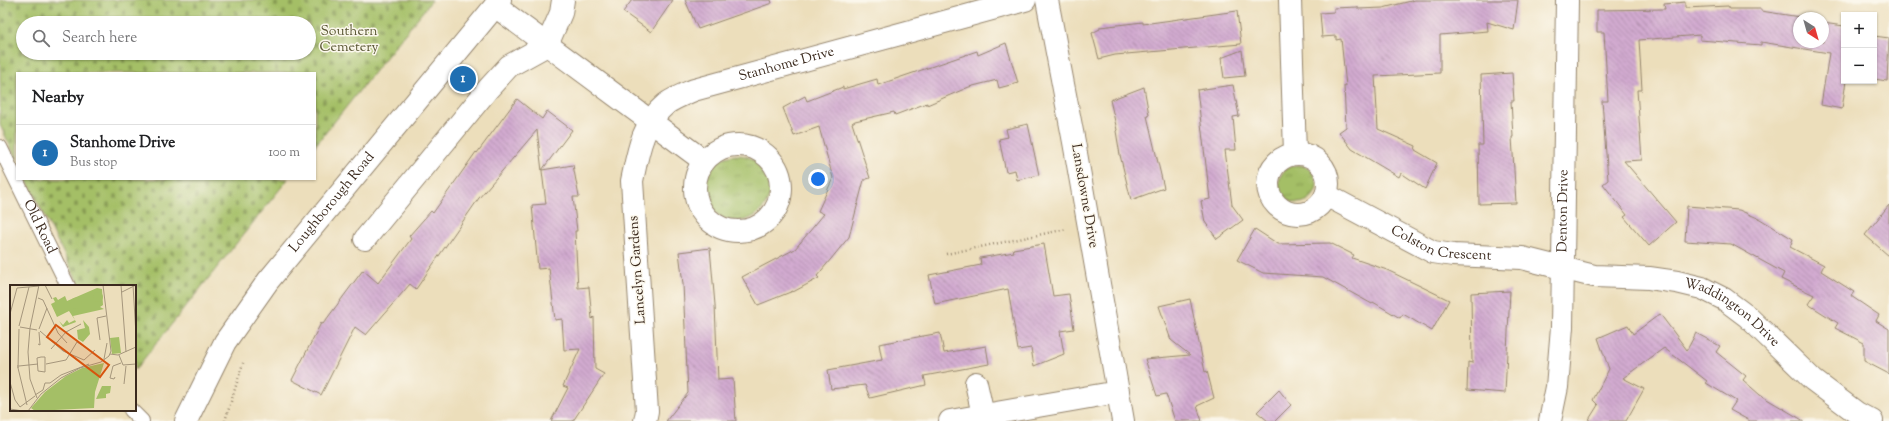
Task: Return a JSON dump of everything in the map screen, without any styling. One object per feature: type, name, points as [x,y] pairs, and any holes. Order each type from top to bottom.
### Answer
[{"type":"street","points":[[365,239],[488,89],[509,66],[547,45],[561,14],[563,0]]},
{"type":"street","name":"Stanhome Drive","points":[[650,121],[667,103],[694,90],[1025,0]]},
{"type":"street","name":"Lansdowne Drive","points":[[1047,0],[1124,421]]},
{"type":"street","points":[[1290,0],[1295,154]]},
{"type":"street","name":"Denton Drive","points":[[1550,421],[1557,387],[1562,327],[1567,0]]},
{"type":"street","points":[[497,3],[547,45],[704,161]]},
{"type":"street","name":"Loughborough Road","points":[[186,421],[226,342],[268,281],[497,3]]},
{"type":"street","name":"Lancelyn Gardens","points":[[645,421],[647,411],[632,181],[638,150],[650,121]]},
{"type":"street","points":[[1304,154],[1312,157],[1325,169],[1328,182],[1326,195],[1320,204],[1312,211],[1302,214],[1291,213],[1282,209],[1274,202],[1268,187],[1270,171],[1276,163],[1285,156],[1304,154]]},
{"type":"street","name":"Colston Crescent","points":[[1326,195],[1433,252],[1453,256],[1522,258],[1563,268]]},
{"type":"street","name":"Waddington Drive","points":[[1563,268],[1594,276],[1649,278],[1677,282],[1702,288],[1724,299],[1748,317],[1812,380],[1857,413],[1872,421]]},
{"type":"street","points":[[976,383],[983,415]]},
{"type":"street","points":[[950,421],[1118,392]]},
{"type":"lane","name":"Old Road","points":[[0,147],[16,180]]},
{"type":"lane","name":"Old Road","points":[[16,180],[68,285]]},
{"type":"lane","points":[[132,411],[142,421]]},
{"type":"path","points":[[946,254],[1089,225]]},
{"type":"path","points":[[225,421],[245,357]]},
{"type":"green space","name":"Southern Cemetery","points":[[0,0],[432,0],[316,145],[316,72],[16,72],[16,158],[0,125]]},
{"type":"green space","points":[[730,155],[744,155],[756,160],[765,169],[770,181],[768,201],[761,212],[744,221],[730,221],[718,216],[709,207],[704,195],[704,181],[709,169],[718,160]]},
{"type":"green space","points":[[1294,165],[1302,165],[1312,170],[1316,177],[1316,191],[1312,198],[1302,203],[1294,203],[1284,198],[1282,195],[1279,188],[1279,180],[1284,170],[1287,168]]},
{"type":"green space","points":[[27,180],[287,180],[136,369],[136,285],[79,285]]},
{"type":"building","points":[[632,0],[673,0],[651,32],[623,12]]},
{"type":"building","points":[[685,0],[771,0],[772,3],[698,29]]},
{"type":"building","points":[[1415,0],[1518,0],[1514,30],[1487,22],[1488,31],[1440,35],[1440,73],[1375,76],[1378,129],[1416,146],[1415,150],[1437,163],[1425,189],[1401,173],[1399,177],[1352,149],[1339,132],[1346,127],[1344,86],[1346,86],[1341,39],[1336,40],[1336,36],[1322,37],[1320,13],[1334,12],[1334,8],[1383,8]]},
{"type":"building","points":[[1685,2],[1685,8],[1728,6],[1730,9],[1761,9],[1761,11],[1793,16],[1793,47],[1761,42],[1761,45],[1700,40],[1700,35],[1639,40],[1642,90],[1637,90],[1642,160],[1624,161],[1676,222],[1649,246],[1624,217],[1627,215],[1603,184],[1608,180],[1602,101],[1608,101],[1604,32],[1597,32],[1597,10],[1665,9],[1664,4]]},
{"type":"building","points":[[1237,11],[1241,44],[1115,55],[1099,59],[1092,33],[1100,29],[1100,27],[1143,22],[1143,24]]},
{"type":"building","points":[[1829,24],[1841,26],[1841,84],[1846,84],[1842,109],[1821,105],[1829,53],[1798,48],[1829,48]]},
{"type":"building","points":[[1877,36],[1889,38],[1887,81],[1877,79]]},
{"type":"building","points":[[1006,43],[1018,83],[999,88],[997,80],[969,87],[927,105],[927,103],[895,115],[894,112],[852,123],[870,178],[864,180],[849,237],[817,276],[819,278],[793,292],[758,305],[742,277],[795,249],[824,214],[818,211],[833,178],[819,127],[794,136],[783,108],[805,96],[807,101],[843,87],[843,89],[877,79],[878,85],[977,51],[978,55]]},
{"type":"building","points":[[1242,50],[1245,76],[1224,78],[1221,58]]},
{"type":"building","points":[[1512,73],[1514,101],[1511,101],[1512,137],[1516,203],[1479,204],[1478,145],[1483,145],[1481,75]]},
{"type":"building","points":[[1233,85],[1239,116],[1233,117],[1236,150],[1225,150],[1232,205],[1243,220],[1217,239],[1205,222],[1201,201],[1210,199],[1197,90]]},
{"type":"building","points":[[1144,87],[1149,115],[1147,116],[1164,188],[1131,200],[1120,155],[1117,130],[1110,100]]},
{"type":"building","points":[[517,99],[542,119],[547,111],[572,130],[542,170],[573,165],[579,197],[573,197],[577,231],[575,231],[578,288],[589,287],[592,319],[594,317],[595,369],[604,374],[573,421],[551,421],[568,388],[563,386],[580,349],[564,350],[562,319],[555,320],[549,268],[538,269],[532,205],[546,204],[537,130],[479,198],[416,289],[410,284],[366,335],[355,327],[321,395],[292,380],[321,323],[323,324],[363,270],[378,283],[411,239],[409,236],[431,211],[433,213],[476,152],[477,153]]},
{"type":"building","points":[[1028,124],[1039,175],[1017,180],[1015,170],[1006,172],[999,139],[1008,137],[1006,129]]},
{"type":"building","points":[[1889,205],[1889,256],[1865,235]]},
{"type":"building","points":[[1687,206],[1739,210],[1760,219],[1793,239],[1790,247],[1824,265],[1821,271],[1854,292],[1851,296],[1879,315],[1876,321],[1889,329],[1889,374],[1864,361],[1864,343],[1835,328],[1838,323],[1808,304],[1814,295],[1781,279],[1784,273],[1731,244],[1685,241]]},
{"type":"building","points":[[1255,229],[1278,244],[1330,243],[1354,255],[1352,258],[1387,270],[1449,300],[1432,331],[1403,314],[1400,318],[1373,302],[1372,304],[1323,277],[1263,273],[1237,260]]},
{"type":"building","points":[[1044,244],[1053,296],[1069,294],[1074,329],[1060,331],[1064,354],[1034,366],[1031,348],[1018,350],[1008,289],[935,304],[929,275],[981,265],[980,258],[1014,252],[1013,249]]},
{"type":"building","points":[[710,248],[715,305],[718,380],[733,379],[736,421],[666,421],[688,393],[683,284],[679,252]]},
{"type":"building","points":[[1510,291],[1505,393],[1467,390],[1468,362],[1472,363],[1471,293]]},
{"type":"building","points":[[1190,299],[1205,372],[1207,371],[1214,398],[1197,406],[1202,421],[1175,421],[1166,394],[1157,396],[1145,359],[1190,355],[1171,340],[1159,306]]},
{"type":"building","points":[[1660,314],[1687,350],[1696,333],[1720,346],[1716,352],[1746,376],[1743,380],[1760,395],[1804,421],[1750,421],[1730,410],[1736,401],[1706,383],[1707,381],[1664,348],[1623,378],[1644,389],[1626,421],[1588,421],[1598,405],[1593,400],[1609,369],[1598,338],[1628,325],[1633,334]]},
{"type":"building","points":[[940,333],[944,353],[986,346],[989,364],[924,376],[926,385],[870,398],[865,385],[831,389],[828,370],[882,360],[879,344]]},
{"type":"building","points":[[1279,390],[1291,405],[1275,421],[1268,421],[1257,412]]},
{"type":"place","name":"Stanhome Drive","points":[[463,79]]}]
